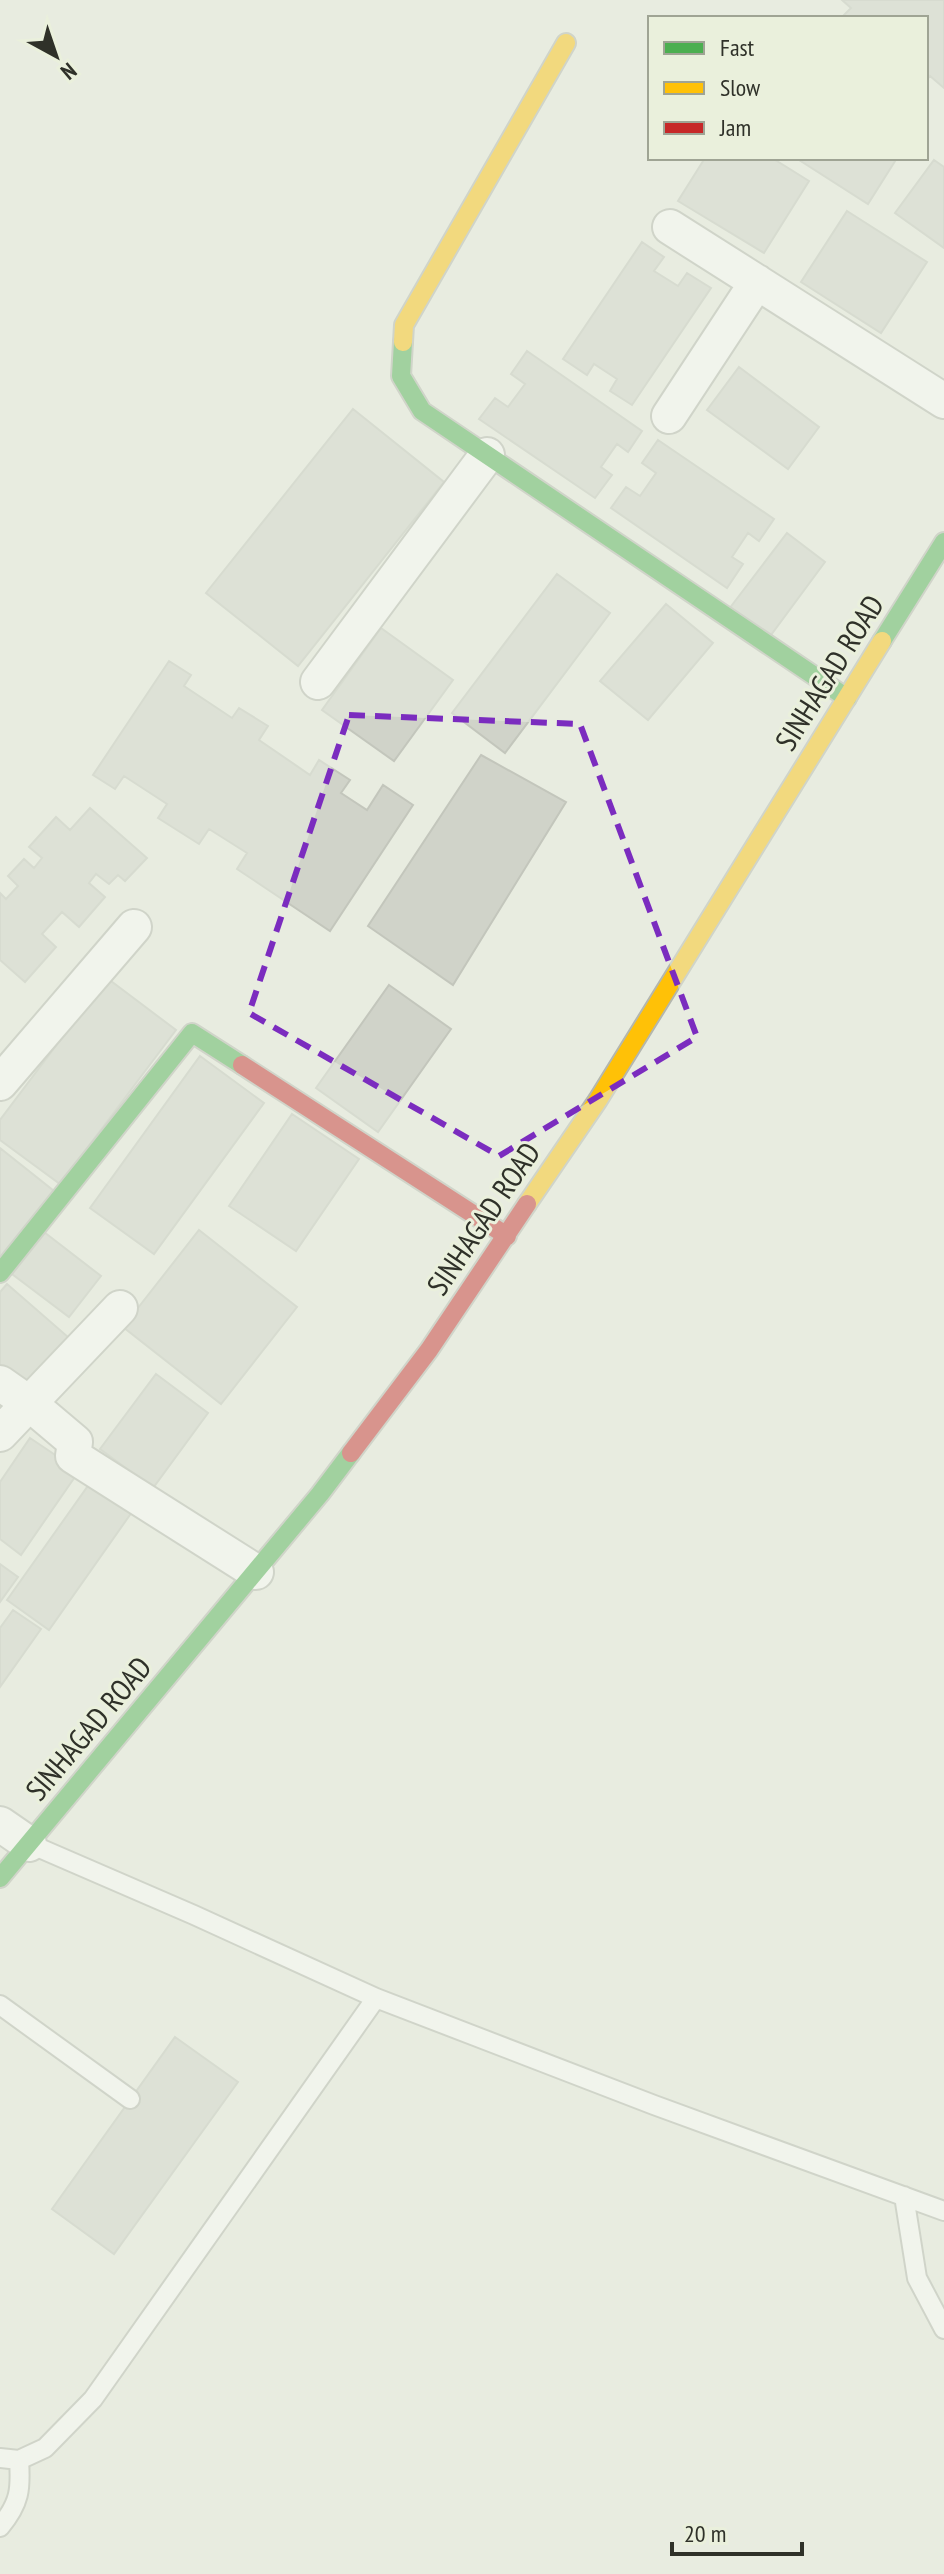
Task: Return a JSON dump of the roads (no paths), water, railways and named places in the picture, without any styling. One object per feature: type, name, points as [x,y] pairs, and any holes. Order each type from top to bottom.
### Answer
[{"type":"main road","points":[[566,43],[404,325],[401,376],[422,411],[847,698]]},
{"type":"main road","name":"SINHAGAD ROAD","points":[[0,1878],[320,1494],[429,1350],[598,1100],[944,542]]},
{"type":"main road","points":[[0,1273],[192,1033],[507,1236]]},
{"type":"street","points":[[670,227],[944,401]]},
{"type":"street","points":[[669,416],[757,282]]},
{"type":"street","points":[[318,682],[487,455]]},
{"type":"street","points":[[0,1083],[134,927]]},
{"type":"street","points":[[0,1434],[120,1308]]},
{"type":"street","points":[[0,1383],[75,1442],[73,1456],[256,1572]]},
{"type":"street","points":[[0,1824],[29,1844]]},
{"type":"lane","points":[[29,1844],[376,1998],[654,2105],[944,2211]]},
{"type":"lane","points":[[0,2458],[19,2460],[45,2448],[93,2399],[376,1998]]},
{"type":"lane","points":[[0,2005],[130,2099]]},
{"type":"lane","points":[[904,2196],[917,2278],[944,2329]]},
{"type":"lane","points":[[0,2527],[11,2513],[21,2489],[19,2460]]}]
